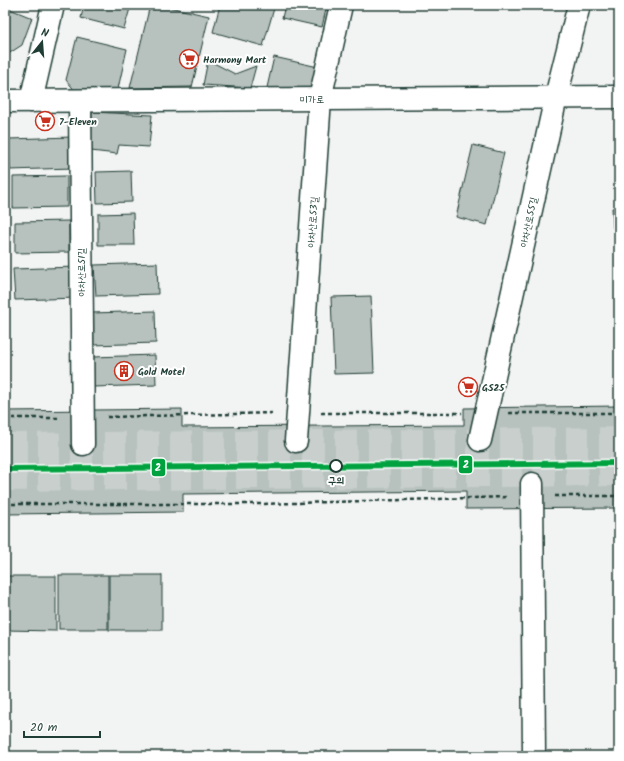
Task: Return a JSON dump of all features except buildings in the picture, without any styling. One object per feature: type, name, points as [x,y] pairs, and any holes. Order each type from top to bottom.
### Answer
[{"type":"street","points":[[31,101],[53,5]]},
{"type":"street","name":"아차산로53길","points":[[296,441],[320,99],[341,5]]},
{"type":"street","name":"아차산로55길","points":[[480,440],[556,97],[579,5]]},
{"type":"street","name":"미가로","points":[[5,101],[619,97]]},
{"type":"street","name":"아차산로51길","points":[[80,100],[83,444]]},
{"type":"street","points":[[532,490],[534,756]]},
{"type":"path","points":[[5,504],[260,504],[532,490],[586,495],[619,496]]},
{"type":"tunnel","points":[[5,444],[619,438]]},
{"type":"tunnel","points":[[5,461],[619,456]]},
{"type":"tunnel","points":[[5,480],[619,475]]},
{"type":"transit line","name":"2","points":[[5,469],[619,463]]},
{"type":"place","name":"Harmony Mart","points":[[189,59]]},
{"type":"place","name":"7-Eleven","points":[[45,121]]},
{"type":"place","name":"Gold Motel","points":[[124,371]]},
{"type":"place","name":"GS25","points":[[468,387]]},
{"type":"place","name":"구의","points":[[336,466]]}]
